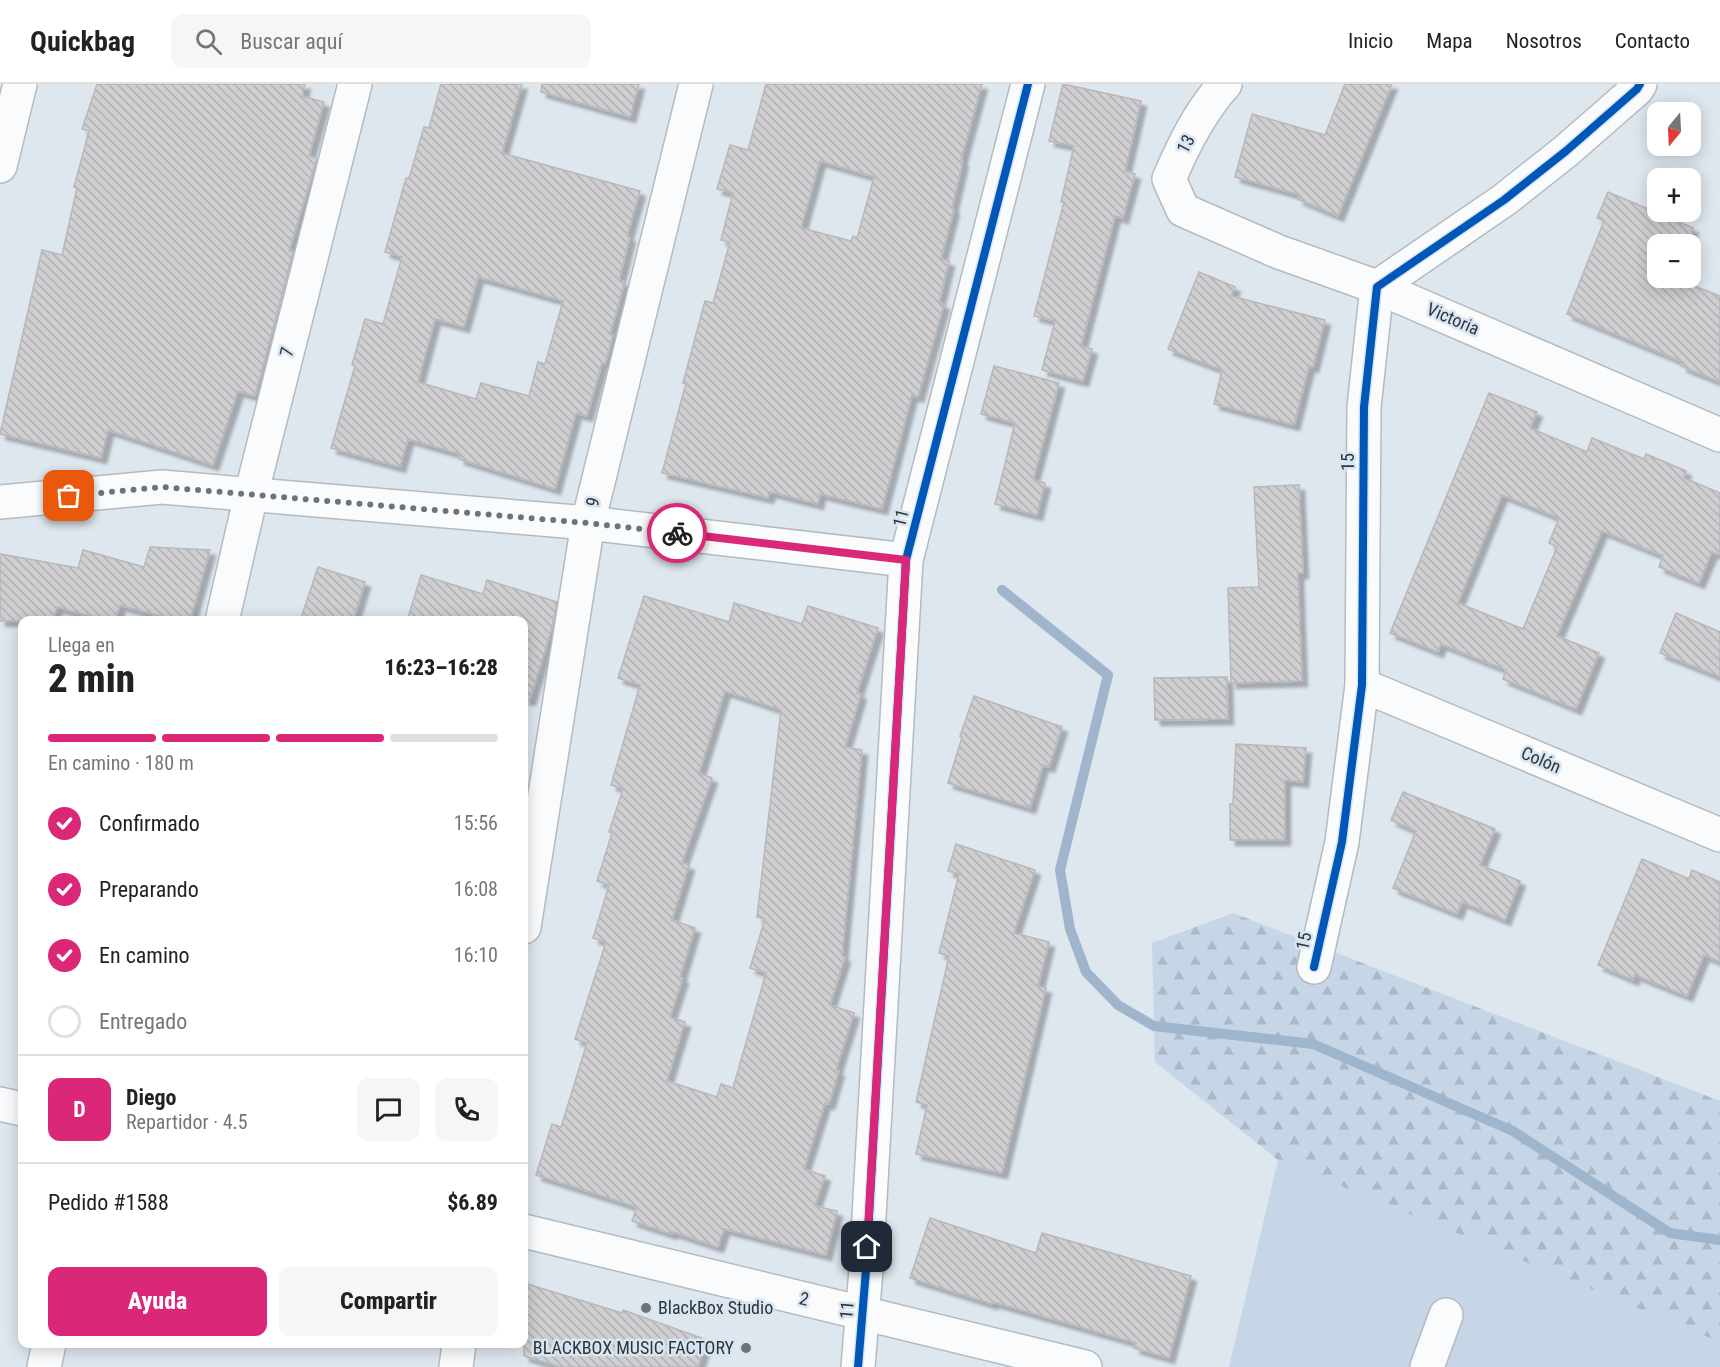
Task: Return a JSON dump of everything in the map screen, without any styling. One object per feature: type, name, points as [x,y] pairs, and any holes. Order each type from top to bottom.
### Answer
[{"type":"street","points":[[0,166],[20,84]]},
{"type":"street","name":"7","points":[[223,616],[251,495],[355,84]]},
{"type":"street","name":"9","points":[[528,902],[588,523],[696,84]]},
{"type":"street","name":"11","points":[[858,1367],[866,1270],[906,560],[1028,84]]},
{"type":"street","name":"13","points":[[1183,210],[1169,179],[1184,145],[1216,94],[1225,84]]},
{"type":"street","points":[[1377,287],[1504,200],[1566,151],[1640,84]]},
{"type":"street","name":"Victoria","points":[[1183,210],[1280,252],[1377,287],[1720,435]]},
{"type":"street","name":"15","points":[[1314,967],[1342,842],[1362,685],[1364,407],[1377,287]]},
{"type":"street","points":[[0,502],[162,487],[588,523],[906,560]]},
{"type":"street","name":"Colón","points":[[1362,685],[1720,835]]},
{"type":"street","points":[[0,1104],[18,1108]]},
{"type":"street","name":"2","points":[[528,1232],[1085,1367]]},
{"type":"street","points":[[1427,1367],[1446,1315]]},
{"type":"street","points":[[44,1367],[49,1348]]},
{"type":"street","points":[[456,1367],[458,1348]]},
{"type":"green space","points":[[1233,913],[1720,1101],[1720,1342],[1278,1160],[1155,1062],[1152,943]]},
{"type":"green space","points":[[1278,1160],[1720,1342],[1720,1367],[1229,1367]]},
{"type":"building","points":[[97,84],[305,84],[302,96],[324,102],[309,156],[317,158],[289,251],[293,252],[255,396],[238,391],[213,465],[108,430],[101,458],[0,434],[42,250],[62,255],[77,188],[74,187],[89,131],[82,129]]},
{"type":"building","points":[[441,84],[522,84],[502,153],[640,191],[627,236],[630,237],[619,280],[625,282],[610,334],[613,335],[605,364],[602,363],[587,416],[576,413],[555,489],[459,459],[460,454],[408,439],[400,467],[331,448],[355,366],[352,365],[365,319],[383,324],[402,257],[385,252],[406,178],[409,178],[424,127],[429,128]],"holes":[[[478,277],[563,301],[545,364],[538,362],[529,396],[481,383],[476,399],[418,382],[435,319],[464,327]]]},
{"type":"building","points":[[542,84],[639,84],[630,117],[541,92]]},
{"type":"building","points":[[766,84],[982,84],[961,160],[963,161],[952,208],[954,209],[941,259],[949,261],[939,303],[944,304],[918,397],[912,395],[882,509],[820,494],[818,504],[770,492],[768,498],[662,473],[705,301],[713,303],[730,242],[721,240],[733,193],[717,189],[730,145],[748,150]],"holes":[[[820,161],[874,177],[857,238],[853,236],[851,241],[801,228]]]},
{"type":"building","points":[[1063,84],[1141,101],[1125,171],[1135,174],[1123,218],[1115,216],[1081,346],[1092,349],[1083,381],[1042,370],[1055,321],[1034,316],[1064,202],[1061,202],[1074,146],[1049,141]]},
{"type":"building","points":[[1345,84],[1392,84],[1338,216],[1298,199],[1300,195],[1235,177],[1252,114],[1325,135]]},
{"type":"building","points":[[1608,192],[1647,209],[1647,222],[1679,222],[1693,228],[1691,234],[1647,234],[1647,288],[1700,288],[1720,296],[1720,382],[1681,366],[1683,362],[1567,314],[1604,221],[1597,218]]},
{"type":"building","points":[[1199,272],[1235,287],[1231,296],[1325,320],[1313,367],[1309,366],[1294,425],[1214,404],[1222,370],[1168,349]]},
{"type":"building","points":[[994,366],[1059,383],[1033,480],[1045,483],[1037,515],[995,504],[1015,423],[981,414]]},
{"type":"building","points":[[1489,393],[1537,412],[1530,428],[1587,452],[1592,438],[1644,459],[1646,454],[1686,471],[1684,478],[1720,493],[1720,555],[1712,552],[1699,583],[1659,567],[1663,556],[1602,531],[1557,636],[1599,653],[1576,709],[1503,679],[1506,670],[1441,644],[1438,652],[1390,633]],"holes":[[[1502,495],[1559,518],[1549,543],[1557,547],[1523,629],[1458,603]]]},
{"type":"building","points":[[1299,485],[1303,573],[1298,573],[1302,681],[1231,683],[1228,588],[1259,587],[1254,487]]},
{"type":"building","points":[[150,547],[210,550],[191,616],[158,616],[120,605],[117,616],[87,616],[57,607],[54,616],[18,616],[18,621],[0,621],[0,554],[78,568],[83,550],[144,567]]},
{"type":"building","points":[[318,567],[365,582],[355,616],[302,616]]},
{"type":"building","points":[[421,575],[483,594],[487,580],[557,602],[552,627],[530,700],[528,700],[528,616],[409,616]]},
{"type":"building","points":[[644,596],[729,622],[734,603],[802,624],[808,606],[878,628],[857,693],[861,694],[845,747],[862,750],[842,956],[845,957],[830,1005],[854,1013],[836,1070],[839,1071],[829,1104],[825,1103],[804,1169],[825,1176],[815,1206],[837,1211],[826,1255],[724,1229],[718,1247],[632,1221],[637,1207],[536,1175],[552,1124],[561,1127],[587,1043],[575,1039],[606,942],[593,938],[609,885],[597,881],[623,789],[611,785],[640,685],[618,678]],"holes":[[[725,691],[781,710],[757,917],[765,919],[750,968],[766,973],[733,1088],[721,1084],[717,1097],[667,1081],[685,1022],[670,1017],[683,978],[680,977],[695,928],[672,920],[689,865],[682,863],[712,778],[699,773]]]},
{"type":"building","points":[[1676,613],[1720,632],[1720,677],[1660,653]]},
{"type":"building","points":[[1227,677],[1228,719],[1155,720],[1154,678]]},
{"type":"building","points":[[974,696],[1062,727],[1049,767],[1043,765],[1030,808],[948,783],[962,737],[960,736]]},
{"type":"building","points":[[1236,744],[1306,748],[1303,782],[1285,780],[1285,840],[1230,840],[1230,804],[1233,804]]},
{"type":"building","points":[[1403,792],[1495,829],[1480,865],[1520,881],[1505,920],[1462,902],[1457,914],[1393,888],[1416,831],[1391,820]]},
{"type":"building","points":[[956,844],[1035,870],[1014,933],[1049,942],[1038,986],[1046,988],[1002,1173],[916,1154],[927,1105],[916,1102],[949,956],[939,953],[959,874],[948,871]]},
{"type":"building","points":[[1642,859],[1689,879],[1692,870],[1720,882],[1720,962],[1704,955],[1687,996],[1635,975],[1633,980],[1598,965]]},
{"type":"building","points":[[930,1218],[1036,1253],[1042,1233],[1191,1276],[1169,1358],[1134,1348],[1136,1343],[993,1302],[992,1304],[910,1278]]},
{"type":"building","points":[[528,1284],[622,1313],[623,1310],[707,1340],[698,1367],[560,1367],[524,1356],[524,1348],[528,1348]]},
{"type":"waterway","points":[[1002,590],[1108,675],[1060,870],[1070,929],[1086,972],[1118,1005],[1154,1026],[1313,1044],[1513,1131],[1670,1233],[1720,1240]]},
{"type":"cycle path","points":[[858,1367],[866,1270],[906,560],[1028,84]]},
{"type":"cycle path","points":[[1314,967],[1342,842],[1362,685],[1364,407],[1377,287],[1504,200],[1566,151],[1640,84]]},
{"type":"way so far","points":[[69,496],[162,487],[588,523],[677,533]]},
{"type":"place","name":"BlackBox Studio","points":[[646,1308]]},
{"type":"place","name":"BLACKBOX MUSIC FACTORY","points":[[746,1348]]},
{"type":"route","points":[[677,533],[906,560],[867,1247]]}]
